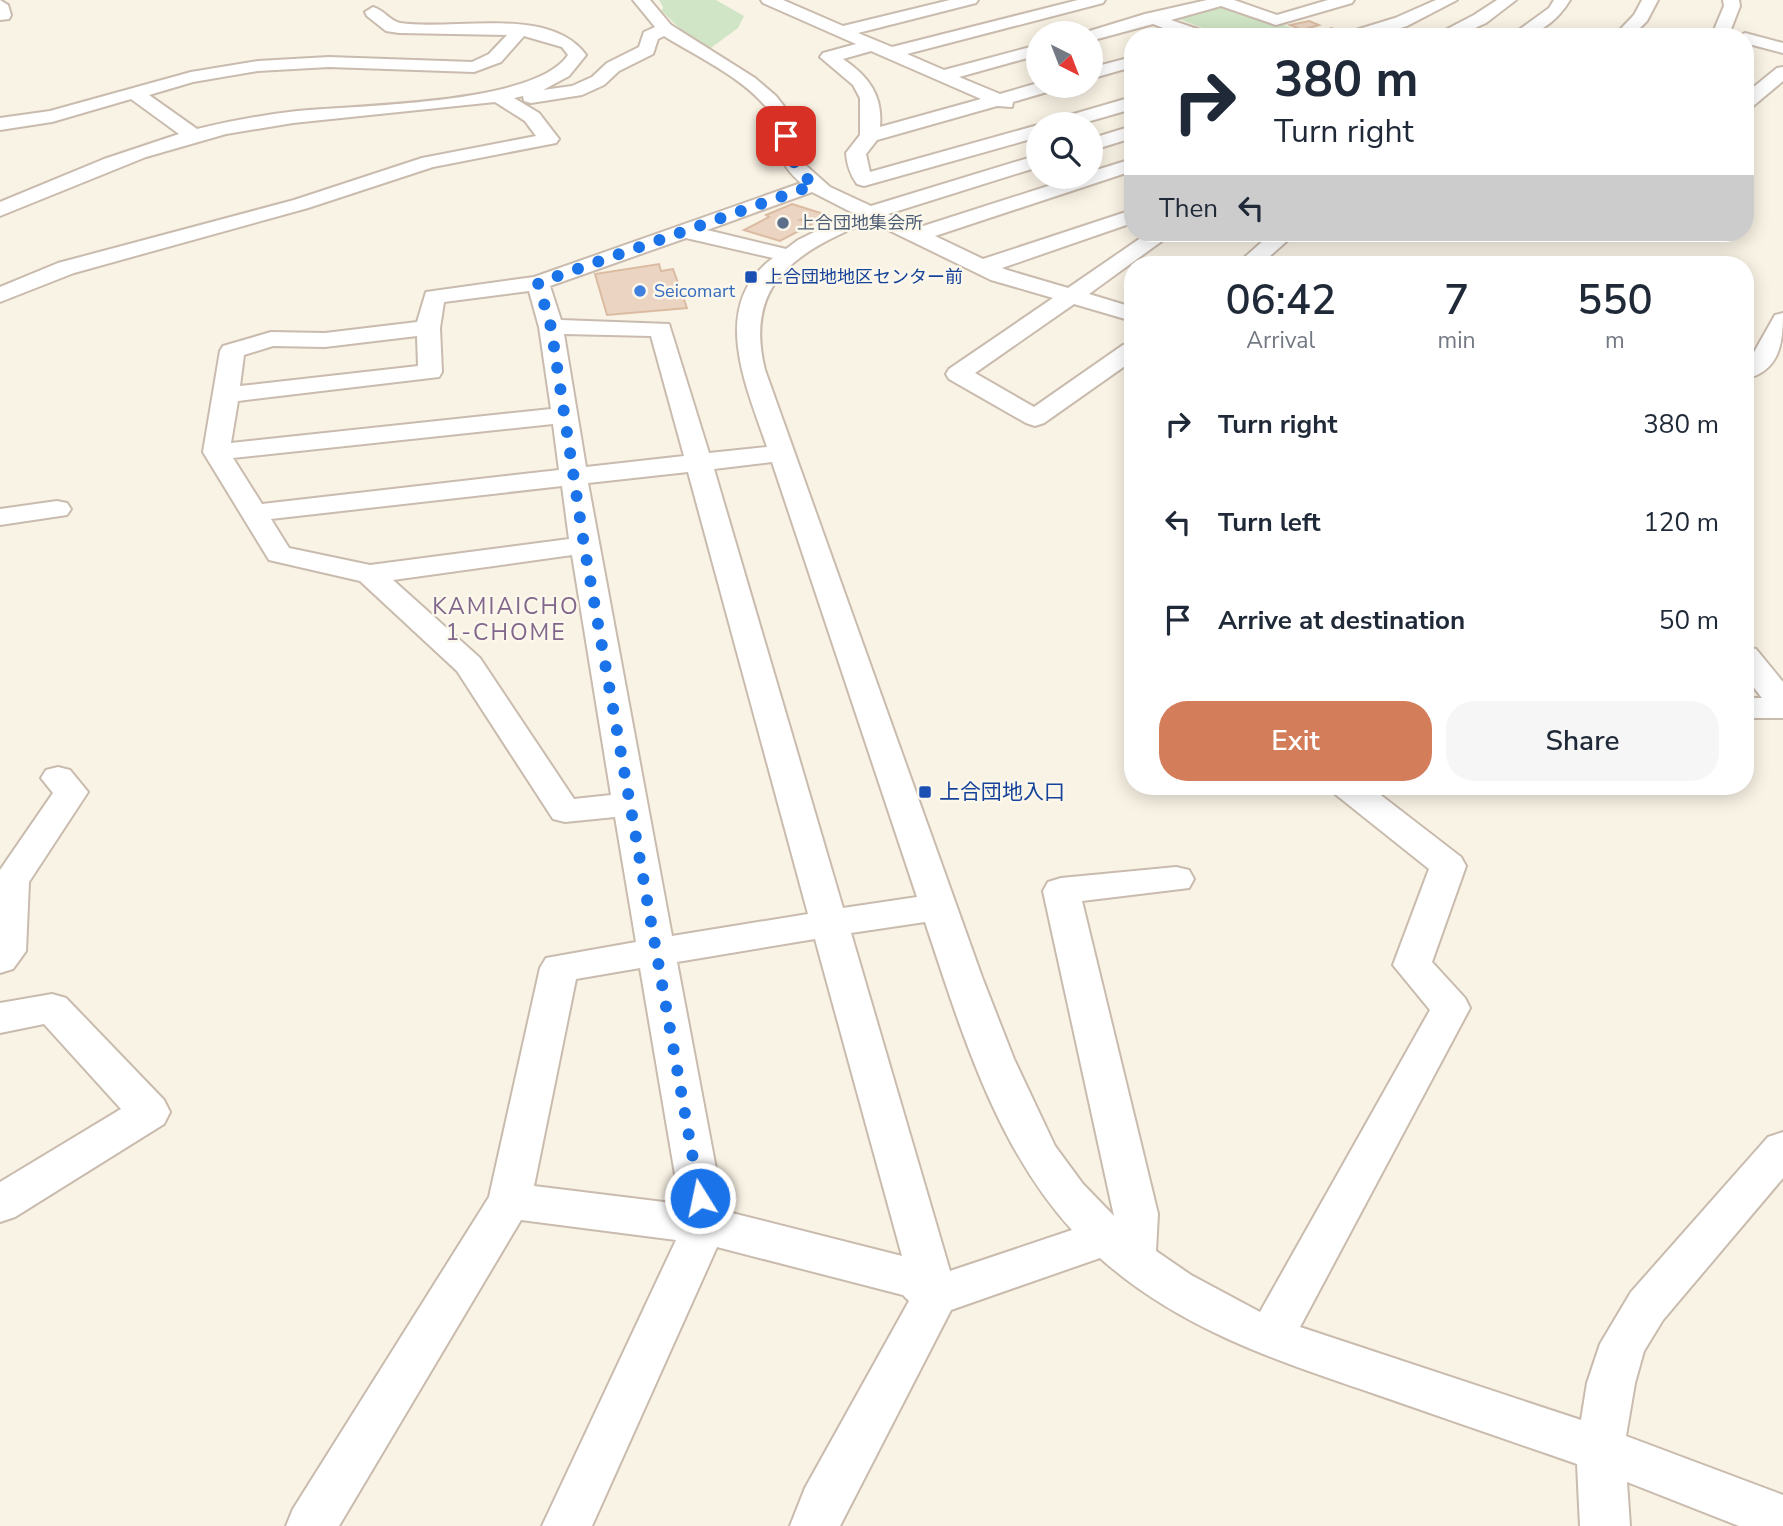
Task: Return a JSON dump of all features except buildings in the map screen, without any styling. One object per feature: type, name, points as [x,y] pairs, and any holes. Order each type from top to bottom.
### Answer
[{"type":"street","points":[[640,0],[665,29],[749,82],[769,100],[784,118],[788,153],[793,164],[814,185],[870,215],[999,275],[1124,312]]},
{"type":"street","points":[[769,0],[997,100],[1026,116]]},
{"type":"street","points":[[841,32],[970,0]]},
{"type":"street","points":[[890,53],[1097,0]]},
{"type":"street","points":[[1103,33],[1223,1],[1276,20],[1346,0]]},
{"type":"street","points":[[1381,28],[1449,0]]},
{"type":"street","points":[[1460,28],[1480,19],[1508,0]]},
{"type":"street","points":[[1530,28],[1555,11],[1562,0]]},
{"type":"street","points":[[1630,28],[1641,17],[1650,0]]},
{"type":"street","points":[[1728,28],[1731,0]]},
{"type":"street","points":[[791,10],[821,2]]},
{"type":"street","points":[[0,5],[4,15],[0,15]]},
{"type":"street","points":[[1116,5],[1178,28]]},
{"type":"street","points":[[0,210],[128,157],[193,135],[254,123],[519,92],[556,78],[573,63],[577,55],[575,49],[558,39],[520,31],[465,27],[392,27],[373,12]]},
{"type":"street","points":[[498,96],[525,98],[576,91],[598,81],[612,68],[647,50],[650,36],[665,29]]},
{"type":"street","points":[[0,124],[52,116],[133,92],[219,72],[296,63],[474,67],[495,58],[520,31]]},
{"type":"street","points":[[1754,40],[1783,48]]},
{"type":"street","points":[[872,45],[829,57],[853,74],[865,89],[874,109],[870,136],[856,153],[857,165],[864,180],[1026,119]]},
{"type":"street","points":[[941,76],[1026,53]]},
{"type":"street","points":[[1103,70],[1124,64]]},
{"type":"street","points":[[1754,96],[1783,72]]},
{"type":"street","points":[[133,92],[193,135]]},
{"type":"street","points":[[870,136],[1026,92]]},
{"type":"street","points":[[0,295],[66,268],[288,208],[429,162],[549,138],[532,117],[498,96]]},
{"type":"street","points":[[1101,112],[1124,105]]},
{"type":"street","points":[[1103,140],[1124,134]]},
{"type":"street","points":[[1026,165],[870,215],[817,238],[772,272],[758,291],[748,334],[753,370],[938,906],[992,1055],[1022,1124],[1045,1166],[1076,1206],[1120,1249],[1182,1294],[1225,1318],[1270,1338],[1600,1450],[1783,1519]]},
{"type":"street","points":[[914,236],[1124,168]]},
{"type":"street","points":[[226,395],[430,372],[428,328],[434,297],[538,283],[814,185]]},
{"type":"street","points":[[982,267],[1124,219]]},
{"type":"street","points":[[684,231],[790,256]]},
{"type":"street","points":[[1130,256],[1149,242]]},
{"type":"street","points":[[1258,256],[1274,242]]},
{"type":"street","points":[[1124,260],[958,374],[1035,418],[1124,356]]},
{"type":"street","points":[[538,283],[551,327],[584,545],[705,1225],[567,1526]]},
{"type":"street","points":[[1754,365],[1763,358],[1783,320]]},
{"type":"street","points":[[551,327],[661,329],[832,923],[935,1296],[823,1505],[815,1526]]},
{"type":"street","points":[[428,328],[325,340],[271,339],[232,351],[216,452],[279,554],[370,574],[584,545]]},
{"type":"street","points":[[216,452],[564,415]]},
{"type":"street","points":[[254,513],[782,453]]},
{"type":"street","points":[[0,517],[57,509]]},
{"type":"street","points":[[370,574],[469,666],[565,811],[631,804]]},
{"type":"street","points":[[1754,668],[1783,706]]},
{"type":"street","points":[[1754,708],[1783,706]]},
{"type":"street","points":[[0,959],[7,951],[11,881],[71,792],[58,778]]},
{"type":"street","points":[[1270,1338],[1451,1008],[1412,965],[1448,866],[1358,795]]},
{"type":"street","points":[[1120,1249],[1136,1214],[1061,891],[1176,879]]},
{"type":"street","points":[[311,1526],[510,1201],[559,968],[938,906]]},
{"type":"street","points":[[0,1018],[52,1008],[149,1112],[0,1204]]},
{"type":"street","points":[[1605,1526],[1600,1450],[1611,1383],[1623,1344],[1647,1306],[1783,1149]]},
{"type":"street","points":[[510,1201],[705,1225],[916,1279],[935,1296]]},
{"type":"street","points":[[935,1296],[1120,1249]]},
{"type":"green space","points":[[659,0],[716,0],[744,16],[738,28],[704,53],[662,11]]},
{"type":"green space","points":[[1222,4],[1292,28],[1203,28],[1174,17]]},
{"type":"place","name":"上合団地集会所","points":[[783,223]]},
{"type":"place","name":"上合団地地区センター前","points":[[751,277]]},
{"type":"place","name":"Seicomart","points":[[640,291]]},
{"type":"place","name":"上合団地入口","points":[[925,792]]},
{"type":"district","name":"KAMIAICHO 1-CHOME","points":[[506,619]]},
{"type":"route","points":[[700,1198],[584,545],[551,327],[538,283],[814,185],[793,164],[788,153],[786,136]]}]
